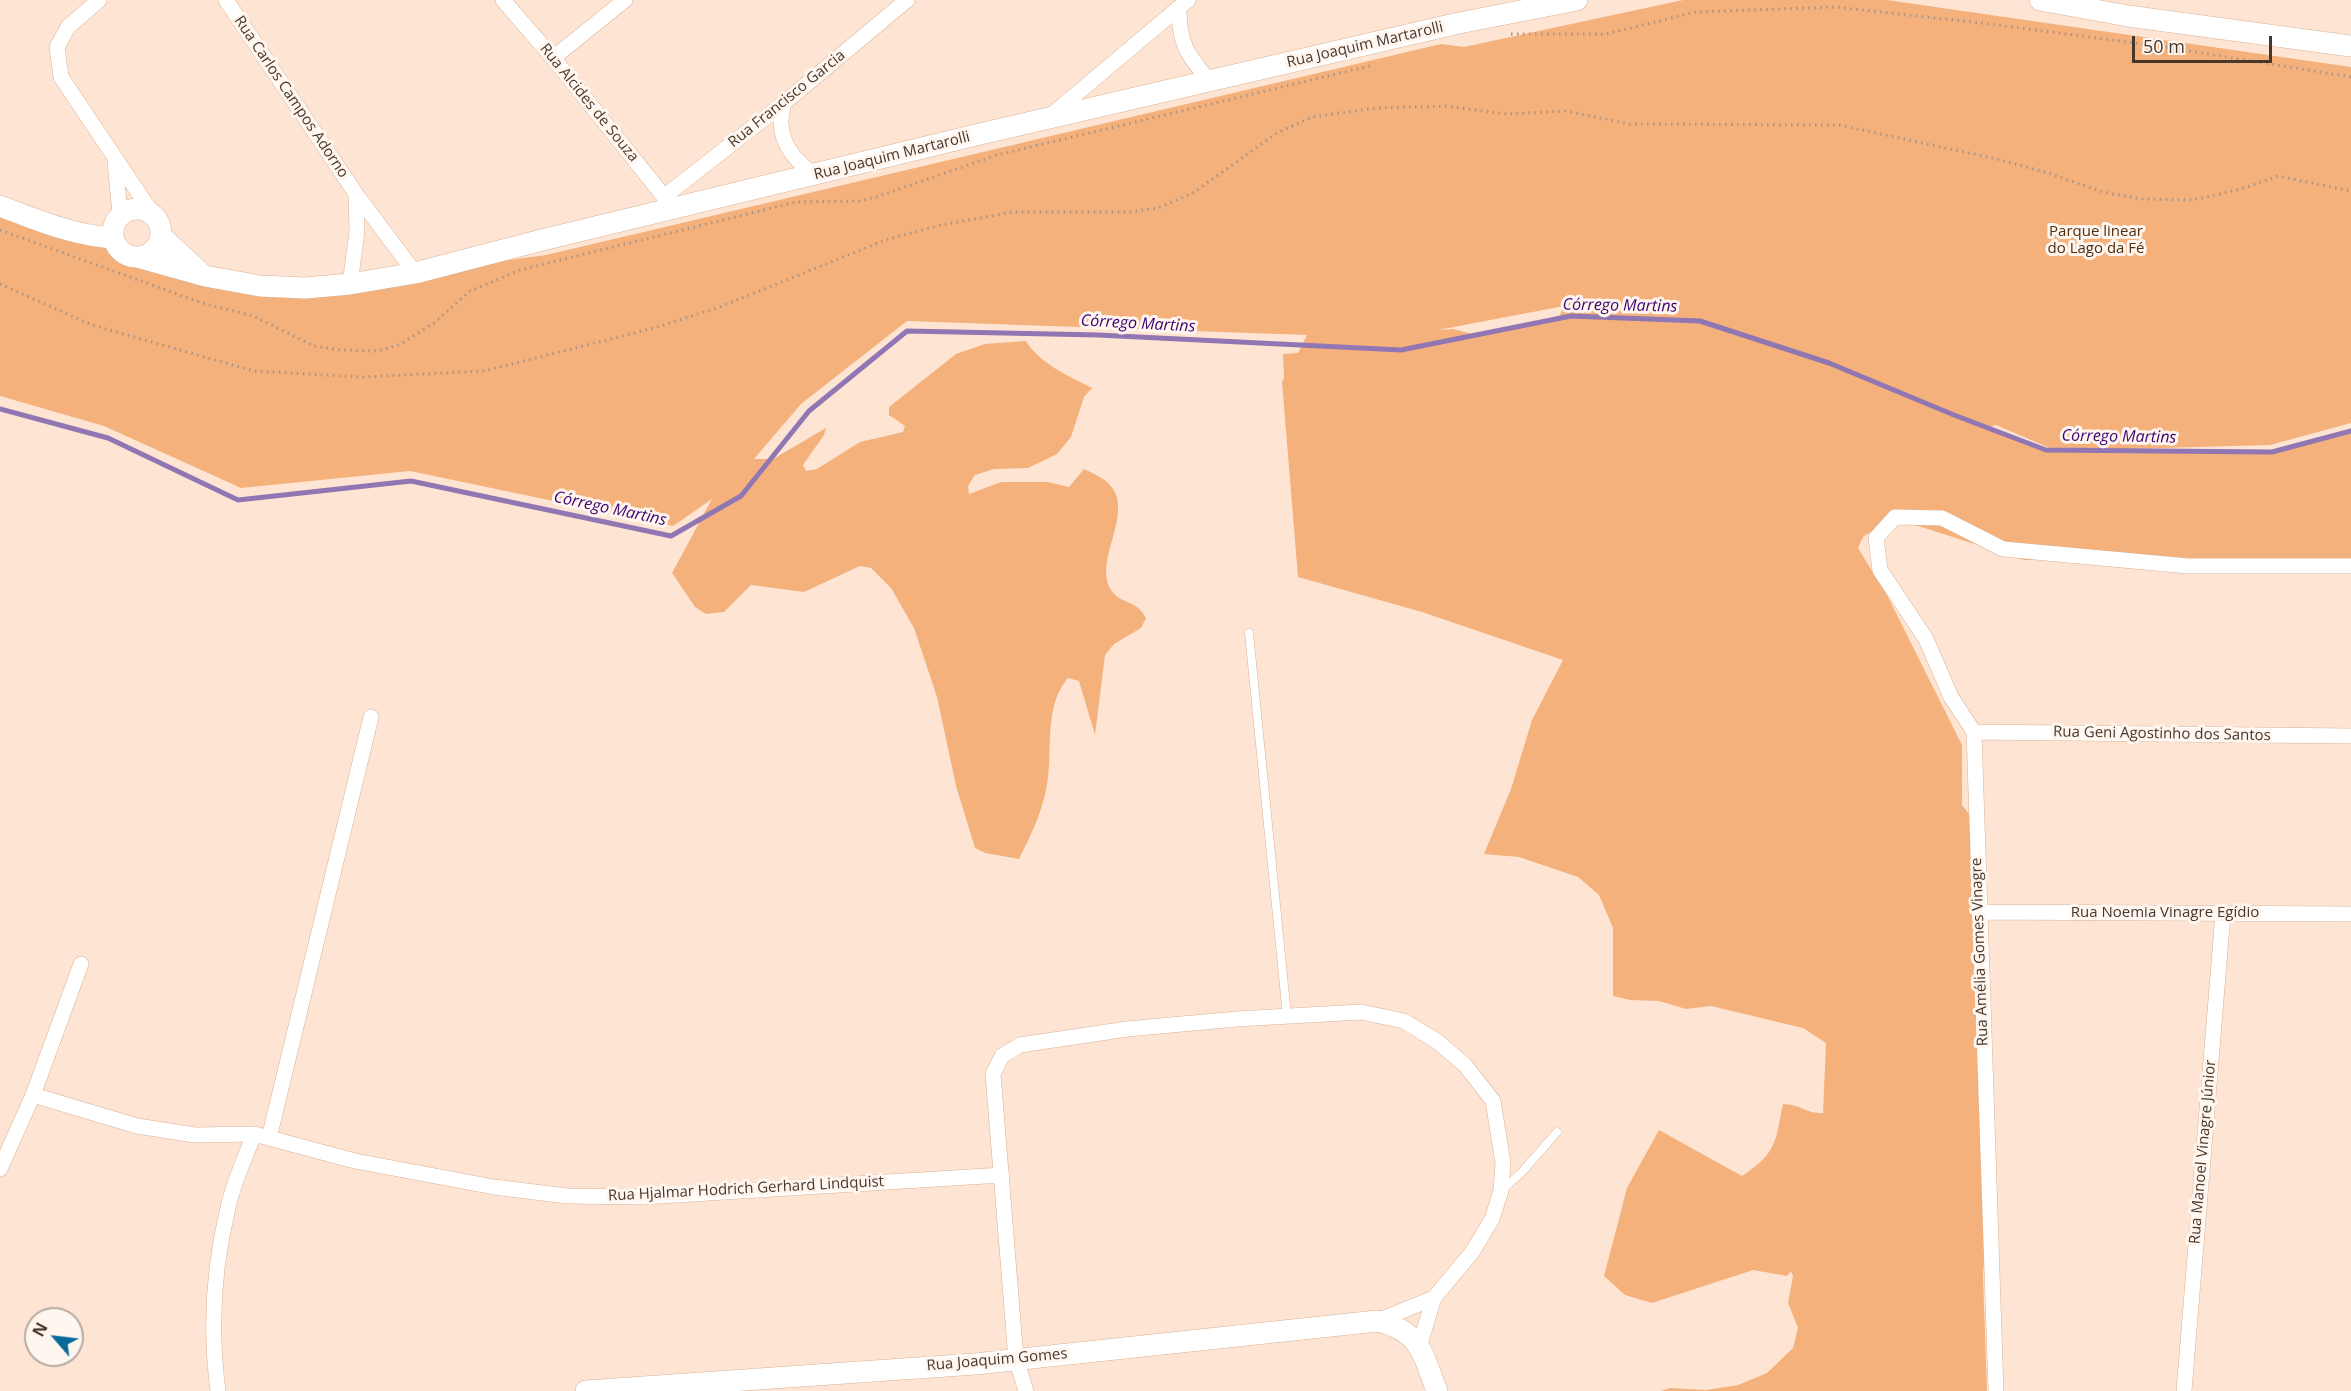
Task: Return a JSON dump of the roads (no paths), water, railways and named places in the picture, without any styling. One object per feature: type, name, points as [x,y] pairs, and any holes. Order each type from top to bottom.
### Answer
[{"type":"street","points":[[99,0],[68,27],[57,47],[61,77],[158,220],[161,236],[153,251],[137,257],[121,252],[112,238],[115,221],[120,214],[136,208],[152,213]]},
{"type":"street","name":"Rua Carlos Campos Adorno","points":[[226,0],[356,194],[415,273]]},
{"type":"street","name":"Rua Alcides de Souza","points":[[503,0],[553,58],[669,202]]},
{"type":"street","points":[[553,58],[625,0]]},
{"type":"street","name":"Rua Francisco Garcia","points":[[669,202],[907,0]]},
{"type":"street","name":"Rua Joaquim Martarolli","points":[[137,257],[205,276],[260,286],[305,288],[350,284],[415,273],[669,202],[815,175],[1460,23],[1577,0]]},
{"type":"street","points":[[2040,0],[2128,16],[2351,46]]},
{"type":"street","points":[[1184,4],[1179,32],[1190,58],[1209,81]]},
{"type":"street","points":[[1047,119],[1184,4]]},
{"type":"street","points":[[784,103],[780,118],[782,132],[799,164],[815,175]]},
{"type":"street","points":[[115,158],[120,214]]},
{"type":"street","name":"Rua Carlos Campos Adorno","points":[[350,284],[357,231],[356,194]]},
{"type":"street","points":[[0,206],[57,228],[112,238]]},
{"type":"street","points":[[161,236],[205,276]]},
{"type":"street","points":[[1974,732],[1951,697],[1926,639],[1880,570],[1876,538],[1895,517],[1942,518],[2003,549],[2188,566],[2351,566]]},
{"type":"street","points":[[218,1391],[213,1355],[214,1287],[228,1207],[261,1136],[371,717]]},
{"type":"street","name":"Rua Geni Agostinho dos Santos","points":[[1974,732],[2351,736]]},
{"type":"street","name":"Rua Amélia Gomes Vinagre","points":[[1974,732],[1996,1391]]},
{"type":"street","name":"Rua Noemia Vinagre Egídio","points":[[1979,912],[2351,914]]},
{"type":"street","name":"Rua Manoel Vinagre Júnior","points":[[2184,1391],[2223,914]]},
{"type":"street","points":[[0,1169],[33,1095],[81,964]]},
{"type":"street","points":[[1026,1391],[1016,1359],[993,1074],[1002,1056],[1020,1045],[1127,1029],[1361,1012],[1404,1021],[1438,1042],[1465,1065],[1492,1101],[1503,1163],[1501,1191],[1492,1220],[1473,1251],[1434,1298],[1419,1347],[1437,1391]]},
{"type":"street","name":"Rua Hjalmar Hodrich Gerhard Lindquist","points":[[33,1095],[137,1126],[195,1135],[261,1136],[378,1165],[494,1187],[567,1196],[643,1197],[1002,1175]]},
{"type":"street","points":[[1377,1321],[1434,1298]]},
{"type":"street","name":"Rua Joaquim Gomes","points":[[586,1391],[975,1364],[1377,1321],[1405,1331],[1419,1347]]},
{"type":"lane","points":[[1249,633],[1287,1016]]},
{"type":"lane","points":[[1501,1191],[1522,1172],[1557,1132]]},
{"type":"waterway","name":"Córrego Martins","points":[[0,409],[108,438],[238,500],[411,481],[671,536],[741,496],[809,411],[907,331],[1098,335],[1401,350],[1571,316],[1700,321],[1829,363],[2046,450],[2272,452],[2351,431]]},
{"type":"park label","name":"Parque linear do Lago da Fé","points":[[2096,240]]}]
